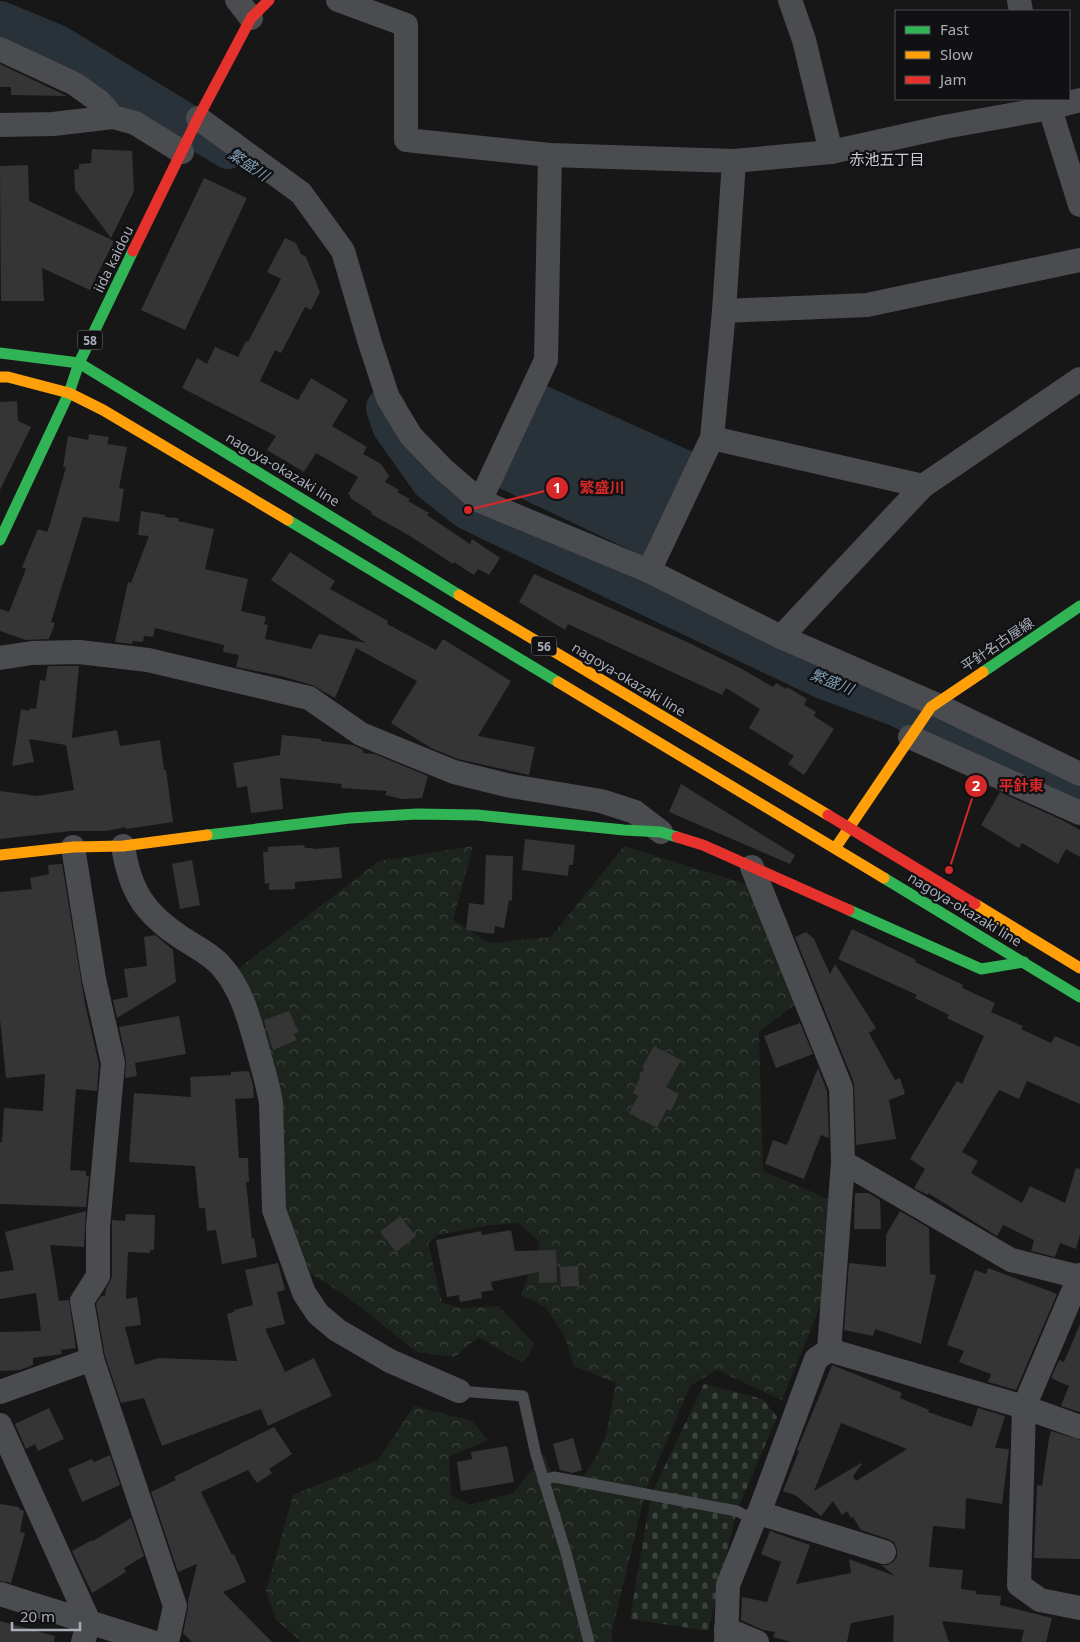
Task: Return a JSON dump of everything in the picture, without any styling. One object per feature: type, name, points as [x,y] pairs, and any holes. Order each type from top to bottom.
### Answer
[{"type":"main road","name":"iida kaidou","points":[[0,540],[69,393],[79,363],[197,121],[244,9],[270,0]]},
{"type":"main road","name":"nagoya-okazaki line","points":[[0,353],[79,363],[550,650],[850,828],[1080,968]]},
{"type":"main road","name":"nagoya-okazaki line","points":[[0,378],[8,377],[69,393],[129,425],[795,823],[1080,997]]},
{"type":"main road","name":"平針名古屋線","points":[[933,706],[1080,606]]},
{"type":"main road","points":[[835,848],[933,706]]},
{"type":"main road","points":[[0,855],[73,846],[123,846],[292,824],[416,814],[477,815],[661,832],[703,845],[981,969],[1024,962]]},
{"type":"street","points":[[338,0],[406,25],[406,140],[550,155],[734,161],[831,152],[1048,103],[1080,100]]},
{"type":"street","points":[[790,0],[804,40],[831,152]]},
{"type":"street","points":[[0,48],[75,84],[100,102],[113,117]]},
{"type":"street","points":[[1048,103],[1080,205]]},
{"type":"street","points":[[0,125],[53,124],[113,117],[135,123],[185,147]]},
{"type":"street","points":[[197,121],[301,193],[344,251],[388,398],[411,436],[443,469],[480,501],[649,571],[781,637],[1080,774]]},
{"type":"street","points":[[480,501],[546,360],[550,155]]},
{"type":"street","points":[[649,571],[712,438],[724,311],[734,161]]},
{"type":"street","points":[[724,311],[867,305],[1080,260]]},
{"type":"street","points":[[781,637],[923,486],[1080,379]]},
{"type":"street","points":[[712,438],[923,486]]},
{"type":"street","points":[[0,658],[32,653],[79,652],[148,660],[310,698],[361,734],[454,772],[519,788],[601,802],[635,812],[661,832]]},
{"type":"street","points":[[910,737],[1080,813]]},
{"type":"street","points":[[73,846],[94,979],[113,1063],[98,1227],[98,1276],[82,1301],[92,1359],[175,1606],[167,1642]]},
{"type":"street","points":[[123,846],[127,868],[135,891],[151,914],[221,966],[234,982],[246,1009],[269,1088],[274,1210],[304,1293],[318,1314],[337,1330],[390,1361],[459,1391]]},
{"type":"street","points":[[752,867],[841,1088],[843,1162],[828,1350],[816,1359],[757,1516],[728,1585],[726,1636],[757,1642]]},
{"type":"street","points":[[843,1162],[1011,1260],[1080,1276],[1024,1408],[1019,1585],[1040,1600],[1080,1608]]},
{"type":"street","points":[[828,1350],[1024,1408],[1080,1427]]},
{"type":"street","points":[[0,1392],[92,1359]]},
{"type":"street","points":[[0,1425],[86,1632]]},
{"type":"street","points":[[757,1516],[884,1552]]},
{"type":"street","points":[[0,1594],[86,1632],[152,1642]]},
{"type":"lane","points":[[459,1391],[523,1396],[536,1455],[566,1553],[588,1642]]},
{"type":"lane","points":[[544,1480],[554,1477],[757,1516]]},
{"type":"green space","points":[[473,846],[453,920],[489,943],[551,937],[624,846],[759,888],[806,996],[759,1032],[763,1171],[833,1201],[822,1302],[782,1400],[717,1370],[690,1386],[646,1490],[612,1631],[612,1642],[302,1642],[276,1620],[266,1591],[293,1495],[378,1460],[414,1406],[472,1421],[488,1440],[449,1457],[451,1495],[468,1505],[513,1493],[544,1455],[555,1482],[584,1475],[595,1459],[606,1436],[616,1383],[574,1366],[564,1335],[546,1308],[521,1295],[540,1242],[518,1223],[490,1225],[438,1235],[428,1243],[442,1303],[462,1308],[498,1306],[535,1344],[523,1363],[478,1337],[455,1357],[417,1352],[342,1293],[311,1274],[282,1216],[281,1096],[222,981],[379,861]]},
{"type":"green space","points":[[704,1384],[763,1399],[777,1417],[737,1511],[708,1631],[630,1619],[651,1495]]},
{"type":"shaded area","points":[[545,385],[693,452],[643,556],[497,487]]},
{"type":"building","points":[[0,64],[67,96],[11,95],[11,87],[0,87]]},
{"type":"building","points":[[92,149],[132,151],[134,191],[111,238],[75,190],[74,170],[79,169],[79,164],[91,163]]},
{"type":"building","points":[[28,165],[29,201],[114,241],[90,290],[42,268],[44,301],[1,301],[0,166]]},
{"type":"building","points":[[204,178],[247,198],[185,330],[141,310]]},
{"type":"building","points":[[285,238],[296,243],[301,254],[306,257],[320,292],[311,310],[305,307],[281,353],[275,350],[260,381],[298,400],[311,378],[348,400],[332,426],[367,447],[363,454],[381,464],[389,476],[385,482],[399,490],[397,492],[410,499],[408,501],[429,513],[427,515],[470,544],[472,539],[500,558],[489,575],[478,569],[474,575],[371,514],[372,512],[350,498],[351,496],[348,494],[358,477],[316,453],[304,472],[267,450],[276,436],[182,388],[197,358],[207,364],[215,347],[238,357],[246,341],[248,342],[281,279],[267,272]]},
{"type":"building","points":[[17,401],[18,421],[31,427],[0,490],[0,402]]},
{"type":"building","points":[[89,434],[109,437],[107,444],[127,447],[119,488],[124,489],[119,522],[83,517],[51,622],[55,623],[49,639],[26,640],[0,631],[0,609],[9,612],[26,569],[22,567],[38,529],[47,532],[49,527],[66,467],[63,467],[68,436],[88,440]]},
{"type":"building","points":[[141,511],[165,515],[165,517],[179,518],[178,521],[214,529],[205,569],[248,579],[241,611],[266,617],[264,624],[268,625],[265,639],[311,649],[319,634],[366,643],[271,580],[290,552],[335,581],[330,589],[388,621],[387,624],[436,650],[443,639],[511,681],[478,736],[535,747],[529,775],[458,759],[431,748],[391,723],[417,681],[356,648],[335,698],[312,685],[281,676],[236,667],[239,655],[223,652],[224,645],[155,628],[153,637],[144,636],[143,642],[133,641],[132,644],[115,642],[128,582],[131,583],[149,536],[138,535]]},
{"type":"building","points":[[534,574],[687,642],[740,668],[773,687],[776,683],[786,689],[787,687],[807,699],[804,705],[816,712],[814,716],[834,729],[804,775],[788,764],[794,756],[749,728],[760,709],[726,688],[722,695],[568,624],[565,630],[519,602]]},
{"type":"building","points":[[48,666],[79,666],[72,738],[117,730],[120,746],[160,740],[173,822],[106,831],[71,831],[0,839],[0,791],[37,796],[74,790],[66,745],[29,739],[34,762],[12,766],[21,709],[29,711],[30,708],[36,709],[40,680],[45,681]]},
{"type":"building","points":[[282,735],[353,745],[363,750],[363,753],[375,754],[428,776],[422,798],[402,799],[385,795],[387,791],[341,788],[342,784],[280,778],[283,809],[251,813],[247,786],[237,788],[233,763],[280,755]]},
{"type":"building","points":[[681,784],[795,855],[790,864],[669,812]]},
{"type":"building","points":[[1000,792],[1080,830],[1080,857],[1066,849],[1058,864],[1022,843],[1019,848],[981,825]]},
{"type":"building","points":[[525,839],[575,845],[573,865],[569,865],[568,876],[522,870]]},
{"type":"building","points":[[304,845],[305,848],[313,849],[339,847],[342,878],[295,882],[295,889],[269,890],[269,883],[265,884],[263,852],[268,852],[268,847]]},
{"type":"building","points":[[486,855],[513,856],[512,901],[509,900],[504,928],[495,926],[494,934],[466,930],[469,903],[484,905]]},
{"type":"building","points":[[192,860],[200,905],[180,909],[172,864]]},
{"type":"building","points":[[62,864],[85,1004],[99,1064],[97,1091],[76,1089],[70,1170],[86,1171],[86,1176],[89,1176],[86,1207],[0,1204],[0,1142],[2,1142],[4,1108],[43,1111],[45,1074],[6,1078],[0,1019],[0,892],[32,889],[30,878],[49,874],[48,865]]},
{"type":"building","points":[[852,929],[916,960],[915,962],[963,985],[962,988],[995,1003],[991,1012],[1023,1026],[1021,1029],[1051,1043],[1055,1036],[1080,1047],[1080,1104],[1027,1081],[1019,1099],[999,1090],[962,1152],[978,1161],[971,1173],[1022,1203],[1030,1186],[1065,1203],[1076,1168],[1080,1169],[1080,1235],[1076,1249],[1060,1243],[1055,1257],[1031,1251],[1034,1240],[1003,1225],[997,1236],[928,1193],[928,1195],[914,1188],[925,1169],[910,1159],[957,1081],[962,1084],[984,1036],[947,1018],[949,1015],[915,998],[917,995],[838,959]]},
{"type":"building","points":[[806,932],[814,939],[830,974],[835,964],[876,1028],[869,1033],[895,1080],[900,1078],[905,1094],[889,1100],[896,1139],[856,1145],[854,1083],[795,937]]},
{"type":"building","points":[[155,935],[173,950],[176,982],[117,1018],[113,1000],[128,997],[124,969],[147,966],[144,937]]},
{"type":"building","points":[[289,1011],[298,1032],[294,1034],[297,1040],[273,1050],[264,1020]]},
{"type":"building","points":[[179,1016],[186,1054],[135,1063],[137,1076],[125,1078],[126,1060],[119,1027]]},
{"type":"building","points":[[800,1023],[813,1054],[776,1068],[764,1036]]},
{"type":"building","points":[[654,1046],[681,1060],[666,1087],[679,1094],[671,1111],[667,1109],[657,1128],[629,1113],[638,1096],[633,1093],[644,1068],[642,1067]]},
{"type":"building","points":[[818,1068],[827,1091],[829,1138],[821,1135],[804,1179],[765,1164],[773,1140],[787,1145]]},
{"type":"building","points":[[249,1071],[254,1098],[235,1099],[239,1158],[248,1158],[249,1182],[246,1182],[252,1239],[254,1238],[257,1257],[222,1264],[216,1230],[207,1231],[205,1208],[199,1208],[195,1166],[129,1162],[134,1093],[191,1097],[190,1077],[231,1075],[231,1072]]},
{"type":"building","points":[[855,1193],[868,1193],[880,1200],[881,1229],[854,1229]]},
{"type":"building","points":[[86,1211],[84,1247],[50,1245],[59,1301],[69,1300],[76,1348],[61,1350],[62,1354],[33,1358],[33,1365],[20,1370],[0,1371],[0,1332],[41,1331],[36,1293],[0,1299],[0,1272],[14,1270],[5,1232]]},
{"type":"building","points":[[900,1211],[929,1228],[930,1274],[936,1275],[921,1344],[875,1329],[873,1336],[844,1330],[849,1263],[886,1267],[886,1235]]},
{"type":"building","points":[[126,1214],[155,1215],[154,1250],[150,1250],[150,1253],[128,1252],[126,1299],[137,1297],[141,1325],[125,1327],[135,1365],[159,1358],[237,1361],[227,1314],[253,1305],[245,1270],[278,1263],[285,1290],[277,1292],[285,1324],[265,1329],[285,1372],[314,1358],[332,1396],[268,1426],[261,1409],[162,1446],[144,1398],[121,1403],[105,1356],[96,1304],[101,1296],[105,1296],[112,1277],[112,1220],[125,1221]]},
{"type":"building","points":[[400,1216],[416,1236],[396,1252],[380,1232]]},
{"type":"building","points":[[511,1230],[515,1251],[556,1250],[557,1282],[539,1283],[539,1272],[491,1282],[493,1290],[481,1292],[482,1298],[460,1302],[459,1295],[447,1297],[436,1240],[481,1231],[482,1235]]},
{"type":"building","points":[[578,1266],[579,1286],[561,1287],[560,1267]]},
{"type":"building","points":[[988,1268],[1057,1294],[1016,1390],[988,1382],[991,1374],[959,1362],[964,1351],[947,1345],[975,1270],[986,1274]]},
{"type":"building","points":[[1080,1324],[1080,1412],[1061,1406],[1069,1386],[1051,1378],[1059,1360],[1064,1362]]},
{"type":"building","points":[[832,1365],[902,1393],[900,1398],[929,1410],[928,1412],[972,1427],[978,1408],[1005,1416],[995,1448],[1009,1449],[1002,1504],[966,1498],[965,1529],[933,1526],[929,1567],[963,1570],[961,1589],[976,1591],[976,1594],[1001,1596],[1000,1605],[1052,1618],[1046,1642],[1021,1642],[1024,1630],[942,1621],[949,1642],[893,1642],[894,1615],[851,1623],[847,1642],[791,1642],[773,1637],[775,1632],[763,1630],[741,1620],[742,1597],[767,1602],[781,1562],[761,1554],[770,1531],[810,1545],[796,1584],[851,1573],[849,1559],[895,1576],[881,1565],[893,1562],[897,1557],[897,1549],[894,1542],[861,1530],[853,1517],[851,1518],[847,1511],[842,1515],[833,1501],[821,1516],[795,1495],[783,1491],[799,1451],[797,1450]],"holes":[[[841,1423],[907,1449],[856,1481],[853,1476],[861,1463],[814,1491]]]},
{"type":"building","points":[[49,1408],[64,1439],[38,1451],[35,1444],[26,1449],[15,1424]]},
{"type":"building","points":[[274,1427],[292,1454],[269,1469],[272,1473],[257,1483],[248,1470],[201,1492],[232,1555],[234,1554],[246,1582],[223,1592],[272,1642],[192,1642],[183,1633],[197,1564],[178,1572],[151,1492],[176,1480],[174,1477]]},
{"type":"building","points":[[1051,1431],[1080,1440],[1080,1559],[1034,1558],[1037,1485],[1042,1486]]},
{"type":"building","points":[[573,1438],[582,1470],[572,1473],[560,1470],[553,1444]]},
{"type":"building","points":[[507,1446],[514,1482],[461,1491],[457,1462],[472,1459],[471,1452]]},
{"type":"building","points":[[110,1455],[120,1485],[82,1502],[68,1469],[92,1459],[94,1462]]},
{"type":"building","points":[[0,1504],[19,1507],[19,1509],[24,1511],[20,1532],[25,1533],[11,1583],[0,1581]]},
{"type":"building","points":[[131,1518],[144,1556],[124,1568],[126,1572],[92,1593],[72,1551],[93,1541]]},
{"type":"building","points":[[0,1621],[55,1636],[54,1642],[0,1642]]},
{"type":"waterway","name":"繁盛川","points":[[0,21],[58,45],[228,149]]},
{"type":"waterway","name":"繁盛川","points":[[386,408],[392,426],[431,481],[468,510],[823,679],[898,707],[1080,795]]},
{"type":"traffic: fast","points":[[0,540],[69,393],[79,363],[133,251]]},
{"type":"traffic: fast","points":[[0,353],[79,363],[459,595]]},
{"type":"traffic: fast","points":[[288,520],[558,682]]},
{"type":"traffic: fast","points":[[983,672],[1080,606]]},
{"type":"traffic: fast","points":[[207,835],[350,818],[417,814],[477,815],[661,832],[677,837]]},
{"type":"traffic: fast","points":[[884,878],[1080,997]]},
{"type":"traffic: fast","points":[[849,910],[981,969],[1024,962]]},
{"type":"traffic: slow","points":[[0,377],[8,377],[69,393],[103,410],[288,520]]},
{"type":"traffic: slow","points":[[459,595],[828,815]]},
{"type":"traffic: slow","points":[[836,847],[931,707],[983,672]]},
{"type":"traffic: slow","points":[[558,682],[884,878]]},
{"type":"traffic: slow","points":[[0,855],[73,847],[123,846],[207,835]]},
{"type":"traffic: slow","points":[[975,904],[1080,968]]},
{"type":"traffic: jam","points":[[133,251],[198,118],[251,18],[269,0]]},
{"type":"traffic: jam","points":[[828,815],[975,904]]},
{"type":"traffic: jam","points":[[677,837],[703,845],[849,910]]},
{"type":"place","name":"繁盛川","points":[[468,510]]},
{"type":"place","name":"平針東","points":[[949,870]]},
{"type":"district","name":"赤池五丁目","points":[[887,159]]}]
